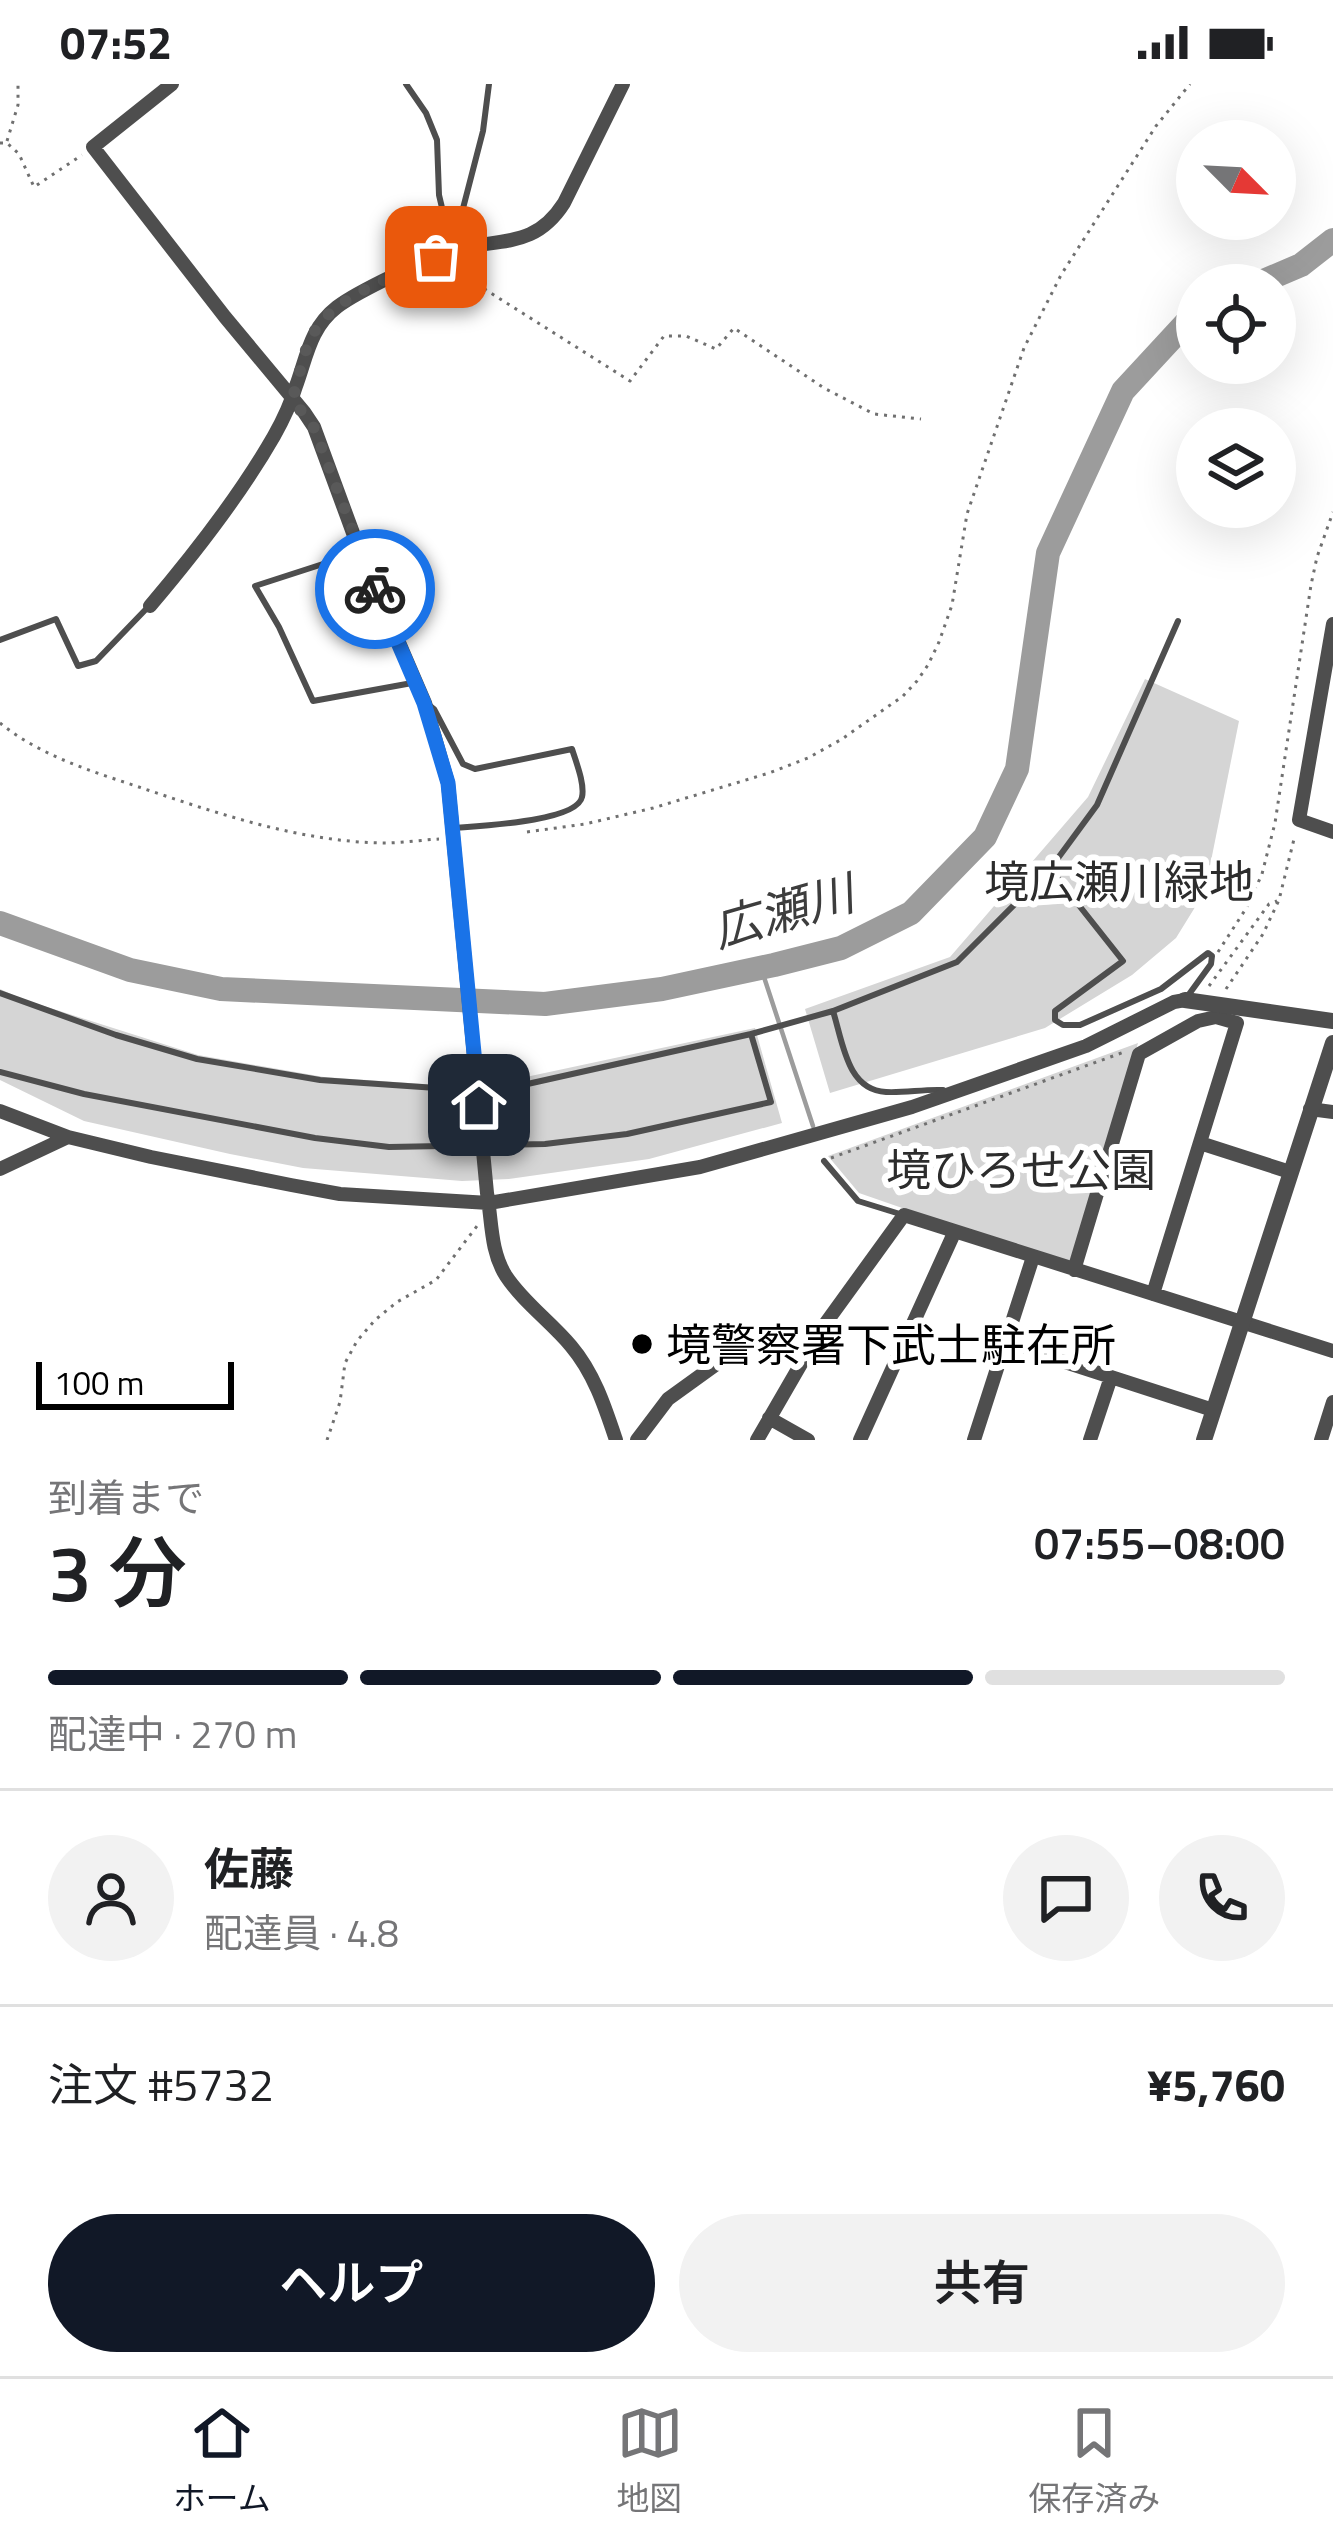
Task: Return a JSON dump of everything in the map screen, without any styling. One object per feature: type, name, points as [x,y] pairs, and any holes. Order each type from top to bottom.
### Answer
[{"type":"street","points":[[172,84],[93,147],[314,428],[424,703],[448,783],[496,1254],[506,1275],[572,1347],[596,1384],[616,1440]]},
{"type":"street","points":[[150,606],[235,496],[274,436],[292,399],[309,342],[327,315],[349,299],[452,251],[518,240],[553,220],[622,84]]},
{"type":"street","points":[[1333,624],[1299,820],[1333,832]]},
{"type":"street","points":[[0,1111],[68,1137],[340,1194],[488,1198],[700,1167],[958,1092],[1086,1046],[1174,1002],[1333,1022]]},
{"type":"street","points":[[1074,1270],[1139,1054],[1198,1021],[1216,1017],[1238,1023],[1153,1294]]},
{"type":"street","points":[[1204,1440],[1333,1042]]},
{"type":"street","points":[[1310,1109],[1333,1112]]},
{"type":"street","points":[[0,1169],[68,1137]]},
{"type":"street","points":[[1200,1143],[1290,1172]]},
{"type":"street","points":[[757,1440],[820,1331],[904,1215],[1333,1351]]},
{"type":"street","points":[[860,1440],[955,1231]]},
{"type":"street","points":[[974,1440],[1033,1257]]},
{"type":"street","points":[[637,1440],[668,1400],[747,1342],[761,1342],[802,1361]]},
{"type":"street","points":[[1006,1343],[1213,1410]]},
{"type":"street","points":[[1090,1440],[1111,1377]]},
{"type":"street","points":[[1321,1440],[1333,1402]]},
{"type":"street","points":[[769,1418],[808,1440]]},
{"type":"lane","points":[[406,84],[437,140],[439,195],[452,251]]},
{"type":"lane","points":[[452,251],[483,131],[489,84]]},
{"type":"lane","points":[[360,552],[255,586],[313,701],[416,683]]},
{"type":"lane","points":[[0,640],[56,619],[78,666],[96,661],[150,606]]},
{"type":"lane","points":[[0,993],[197,1059],[320,1080],[451,1089],[523,1085],[752,1034],[832,1011],[957,962],[1050,869],[1096,805],[1178,621]]},
{"type":"lane","points":[[424,703],[434,709],[469,768],[572,749],[583,794],[576,808],[452,836]]},
{"type":"lane","points":[[1050,869],[1123,961],[1054,1012],[1055,1020],[1080,1025],[1160,989],[1208,953],[1211,964],[1191,1001]]},
{"type":"lane","points":[[832,1011],[855,1079],[867,1089],[958,1092]]},
{"type":"lane","points":[[0,1072],[84,1094],[315,1138],[389,1147],[545,1144],[626,1134],[771,1102],[752,1034]]},
{"type":"lane","points":[[824,1161],[858,1201],[904,1215]]},
{"type":"path","points":[[18,84],[18,105],[3,143],[19,154],[34,188],[93,147]]},
{"type":"path","points":[[512,833],[585,824],[770,773],[842,739],[917,681],[939,642],[952,605],[967,514],[1024,348],[1060,275],[1156,126],[1190,84]]},
{"type":"path","points":[[452,251],[486,290],[630,381],[664,336],[686,336],[716,349],[734,328],[824,388],[874,414],[921,419]]},
{"type":"path","points":[[1211,964],[1262,874],[1311,585],[1333,512]]},
{"type":"path","points":[[0,724],[48,753],[108,777],[247,821],[385,843],[452,836]]},
{"type":"path","points":[[1191,1001],[1231,959],[1269,904],[1279,900]]},
{"type":"path","points":[[327,1440],[340,1402],[345,1363],[357,1341],[397,1302],[436,1280],[473,1235],[488,1198]]},
{"type":"green space","name":"境広瀬川緑地","points":[[1145,679],[1239,721],[1205,891],[1176,938],[1132,975],[1045,1028],[830,1093],[805,1009],[950,957],[1088,797]]},
{"type":"green space","points":[[0,989],[198,1055],[324,1077],[452,1086],[526,1077],[755,1028],[782,1123],[649,1159],[509,1179],[462,1181],[303,1168],[84,1121],[0,1080]]},
{"type":"green space","name":"境ひろせ公園","points":[[1138,1043],[1072,1267],[859,1193],[828,1156]]},
{"type":"waterway","name":"広瀬川","points":[[1296,267],[1333,240]]},
{"type":"waterway","name":"広瀬川","points":[[0,923],[130,970],[221,989],[545,1004],[662,989],[774,965],[841,948],[911,913],[985,837],[1017,769],[1048,553],[1123,391],[1176,334]]},
{"type":"waterway","points":[[761,968],[813,1126]]},
{"type":"way so far","points":[[375,589],[314,428],[292,399],[309,342],[327,315],[349,299],[436,257]]},
{"type":"place","name":"境警察署下武士駐在所","points":[[642,1344]]},
{"type":"route","points":[[375,589],[424,703],[448,783],[479,1105]]}]
